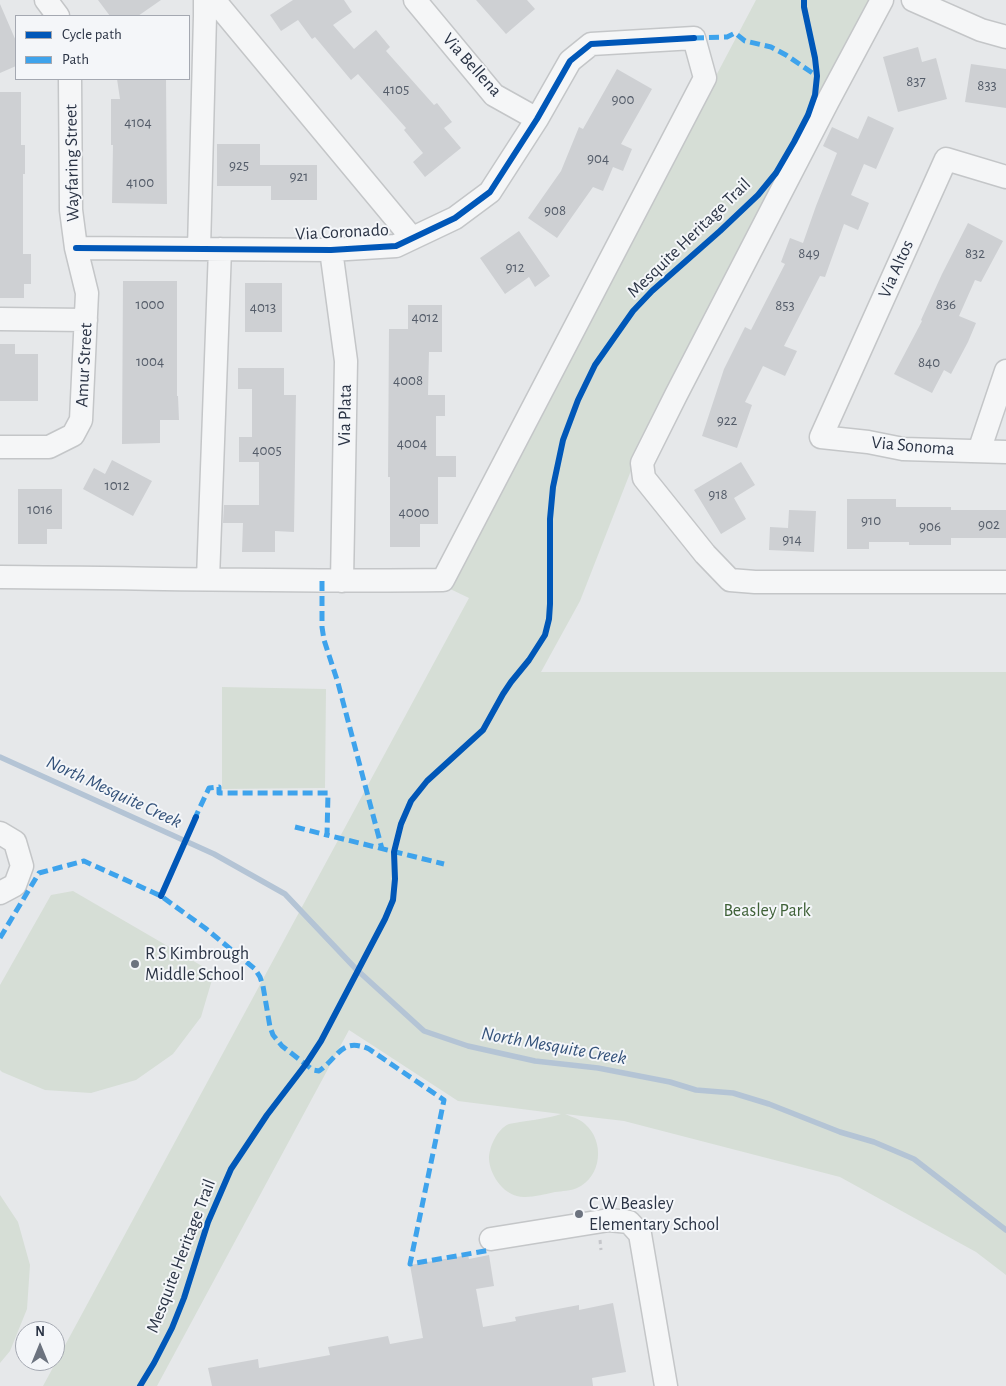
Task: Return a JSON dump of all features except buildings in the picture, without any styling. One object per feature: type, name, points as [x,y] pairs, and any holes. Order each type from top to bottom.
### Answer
[{"type":"street","points":[[46,0],[57,15]]},
{"type":"street","points":[[205,0],[209,249],[208,579]]},
{"type":"street","points":[[214,0],[412,238]]},
{"type":"street","name":"Via Bellena","points":[[415,0],[494,94],[537,119]]},
{"type":"street","points":[[882,0],[819,118],[642,463],[644,478],[705,554],[730,580],[755,582],[1006,582]]},
{"type":"street","points":[[913,0],[981,30],[1006,37]]},
{"type":"street","name":"Via Coronado","points":[[76,248],[331,250],[396,246],[455,218],[490,192],[537,119],[570,61],[591,44],[694,38],[705,78],[442,580],[342,582]]},
{"type":"street","name":"Wayfaring Street","points":[[70,80],[71,210],[76,248]]},
{"type":"street","name":"Via Altos","points":[[821,437],[946,159],[1006,177]]},
{"type":"street","name":"Amur Street","points":[[0,447],[49,447],[73,435],[81,420],[87,292],[76,248]]},
{"type":"street","name":"Via Plata","points":[[331,250],[346,362],[342,582]]},
{"type":"street","points":[[0,319],[86,320]]},
{"type":"street","points":[[979,452],[1006,372]]},
{"type":"street","name":"Via Sonoma","points":[[821,437],[868,442],[903,449],[1006,452]]},
{"type":"street","points":[[0,577],[342,582]]},
{"type":"street","points":[[0,833],[15,842],[22,866],[15,885],[0,893]]},
{"type":"street","points":[[492,1239],[609,1220],[629,1222],[640,1234],[666,1386]]},
{"type":"green space","name":"Beasley Park","points":[[756,0],[872,0],[632,468],[580,601],[541,672],[1006,672],[1006,1275],[976,1252],[840,1177],[624,1121],[565,1114],[583,1122],[596,1140],[598,1158],[592,1176],[585,1183],[572,1190],[529,1197],[512,1194],[500,1185],[490,1166],[490,1149],[497,1134],[509,1124],[561,1114],[458,1101],[349,1030],[157,1386],[43,1386],[51,1371],[65,1371],[65,1345],[469,598],[446,587]]},
{"type":"green space","points":[[222,687],[326,689],[325,788],[222,789]]},
{"type":"green space","points":[[73,891],[214,973],[201,1017],[173,1054],[136,1080],[91,1093],[45,1090],[0,1070],[0,985],[51,895]]},
{"type":"green space","points":[[0,1195],[18,1222],[30,1265],[27,1309],[22,1321],[15,1321],[15,1339],[10,1351],[0,1363]]},
{"type":"waterway","name":"North Mesquite Creek","points":[[0,757],[214,854],[285,894],[356,969],[424,1031],[468,1046],[535,1061],[598,1068],[670,1082],[696,1090],[733,1093],[769,1104],[840,1132],[874,1142],[914,1159],[1006,1230]]},
{"type":"marked path","points":[[694,38],[727,37],[735,33],[745,41],[771,47],[817,76]]},
{"type":"marked path","points":[[322,581],[322,627],[324,640],[338,683],[382,849]]},
{"type":"marked path","points":[[194,820],[209,788],[219,787],[219,793],[328,793],[327,835],[444,864]]},
{"type":"marked path","points":[[295,827],[327,835]]},
{"type":"marked path","points":[[0,938],[39,873],[84,861],[161,896],[205,928],[255,969],[263,986],[273,1035],[282,1046],[313,1070],[319,1071],[346,1047],[352,1045],[360,1046],[369,1049],[444,1100],[410,1264],[491,1250]]},
{"type":"cycle path","name":"Mesquite Heritage Trail","points":[[140,1386],[172,1328],[184,1298],[208,1222],[231,1169],[267,1115],[321,1041],[385,919],[393,900],[395,879],[394,852],[401,824],[411,801],[427,781],[483,730],[503,694],[545,635],[550,604],[550,519],[553,487],[563,440],[578,400],[595,365],[633,311],[652,291],[758,195],[776,173],[808,115],[815,95],[817,76],[804,0]]},
{"type":"cycle path","points":[[76,248],[331,250],[396,246],[455,218],[490,192],[537,119],[570,61],[591,44],[694,38]]},
{"type":"cycle path","points":[[161,896],[196,817]]},
{"type":"place","name":"R S Kimbrough Middle School","points":[[135,964]]},
{"type":"place","name":"C W Beasley Elementary School","points":[[579,1214]]}]
